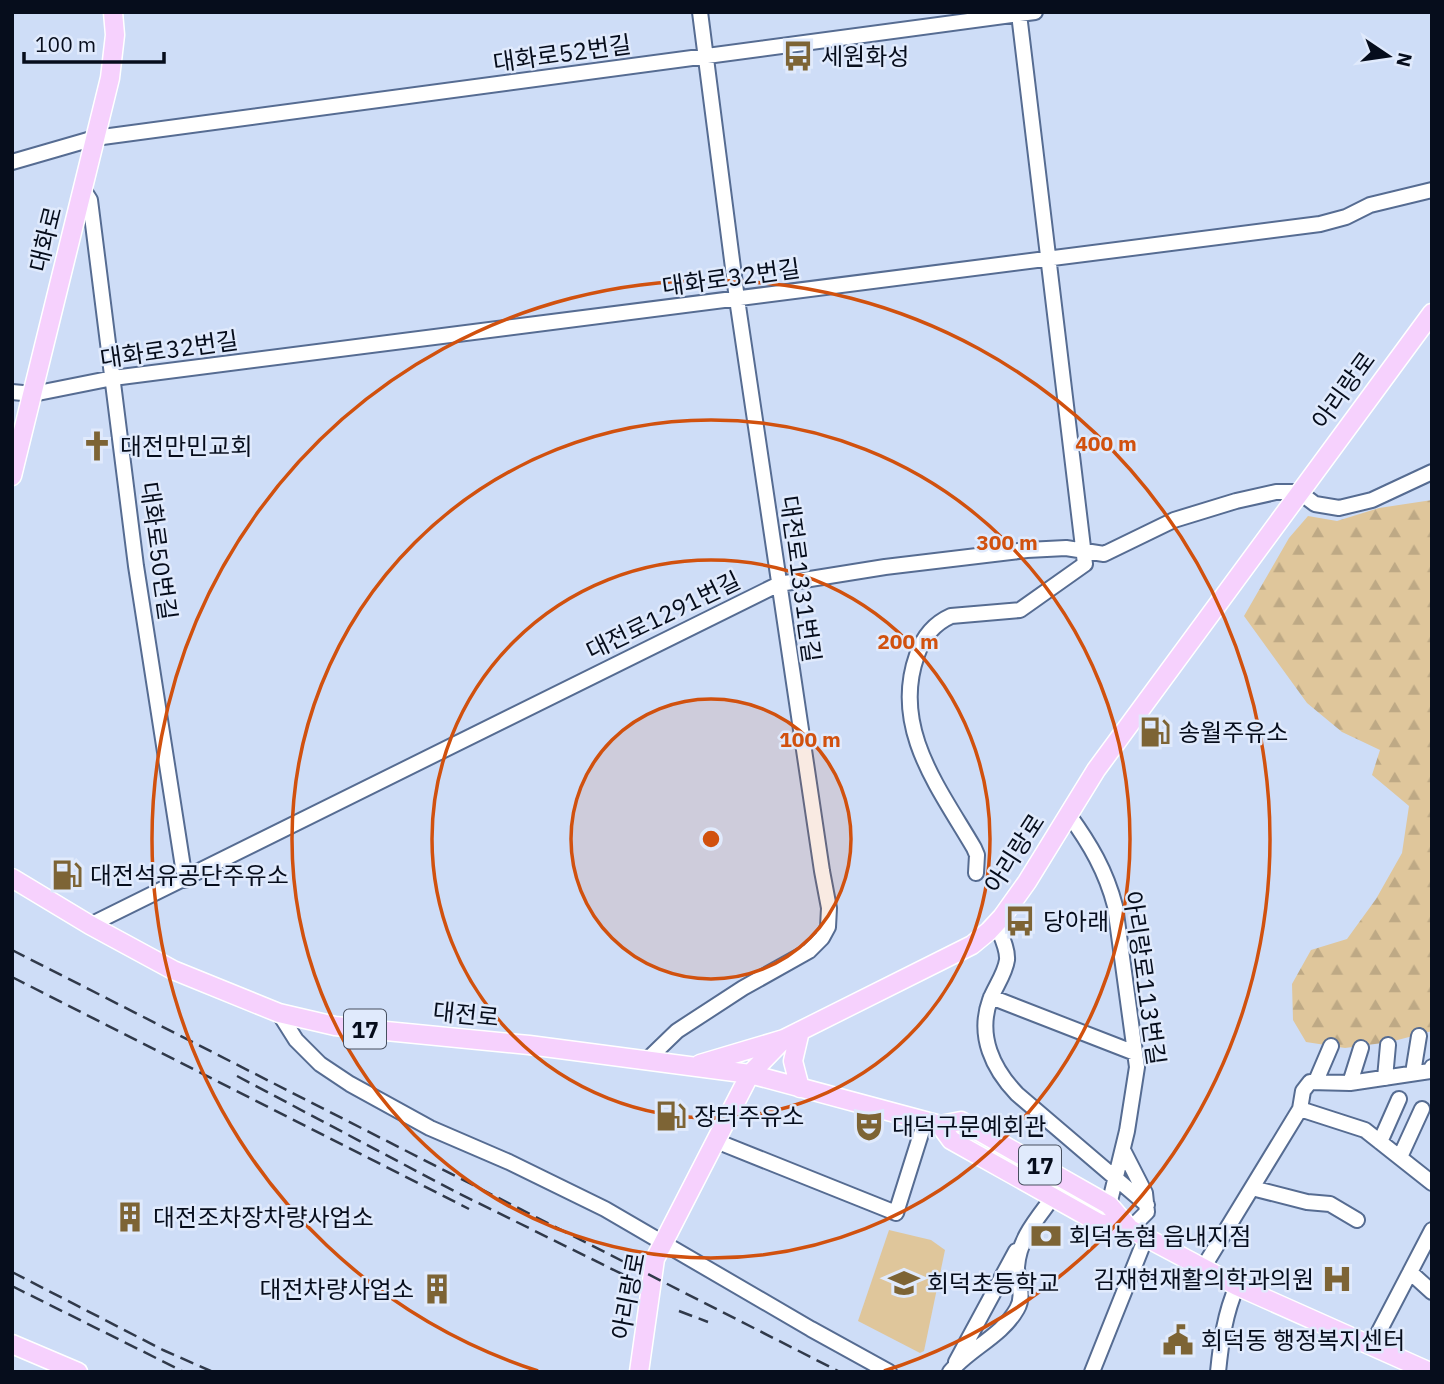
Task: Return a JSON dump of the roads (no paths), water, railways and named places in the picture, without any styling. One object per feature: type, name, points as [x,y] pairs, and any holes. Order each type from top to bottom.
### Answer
[{"type":"main road","name":"대화로","points":[[12,476],[110,78],[115,35],[113,12]]},
{"type":"main road","name":"아리랑로","points":[[639,1372],[656,1259],[750,1074],[792,1035],[972,944],[996,923],[1027,882],[1096,770],[1432,313]]},
{"type":"main road","name":"대전로","points":[[12,878],[90,925],[173,970],[279,1013],[335,1026],[462,1038],[750,1074],[933,1123],[961,1121],[1109,1205],[1138,1233]]},
{"type":"main road","points":[[694,1066],[792,1035],[793,1061],[800,1088]]},
{"type":"main road","name":"대전로","points":[[933,1123],[951,1140],[1099,1223],[1138,1233],[1237,1286],[1426,1371]]},
{"type":"main road","points":[[12,1344],[78,1372]]},
{"type":"street","name":"대전로1331번길","points":[[647,1060],[677,1031],[743,988],[809,950],[822,938],[828,927],[829,908],[737,299],[701,12]]},
{"type":"street","name":"대화로52번길","points":[[12,162],[95,138],[1035,12]]},
{"type":"street","points":[[976,873],[977,855],[922,761],[912,722],[909,693],[912,670],[925,638],[940,621],[951,616],[1020,610],[1085,564],[1019,14]]},
{"type":"street","name":"대화로50번길","points":[[83,189],[90,200],[136,566],[185,880]]},
{"type":"street","name":"대화로32번길","points":[[12,392],[33,394],[113,377],[1320,224],[1346,217],[1370,205],[1432,190]]},
{"type":"street","points":[[1299,492],[1315,504],[1339,508],[1372,499],[1432,472]]},
{"type":"street","name":"대전로1291번길","points":[[90,925],[185,880],[622,659],[779,584],[885,566],[1001,553],[1066,548],[1104,554],[1174,520],[1276,492],[1299,492]]},
{"type":"street","name":"아리랑로113번길","points":[[1069,815],[1089,842],[1110,884],[1135,1053],[1135,1086],[1124,1150],[1109,1205]]},
{"type":"street","points":[[996,923],[1007,959],[985,1016],[985,1031],[991,1056],[1001,1077],[1017,1094],[1147,1205]]},
{"type":"street","points":[[991,997],[1135,1053]]},
{"type":"street","points":[[279,1013],[296,1040],[320,1064],[350,1084],[430,1128],[509,1162],[605,1209],[889,1372]]},
{"type":"street","points":[[1413,1073],[1419,1036]]},
{"type":"street","points":[[1385,1078],[1388,1045]]},
{"type":"street","points":[[1316,1081],[1331,1046]]},
{"type":"street","points":[[1350,1083],[1360,1048]]},
{"type":"street","points":[[1203,1268],[1300,1109],[1303,1091],[1310,1082],[1350,1083],[1430,1071],[1432,1067]]},
{"type":"street","points":[[1380,1142],[1399,1099]]},
{"type":"street","points":[[1300,1109],[1365,1129],[1432,1182]]},
{"type":"street","points":[[1400,1157],[1422,1109]]},
{"type":"street","points":[[716,1141],[896,1213],[933,1123]]},
{"type":"street","points":[[1091,1372],[1147,1212],[1145,1193],[1124,1150]]},
{"type":"street","points":[[1252,1188],[1307,1202],[1330,1204],[1357,1220]]},
{"type":"street","points":[[951,1371],[1025,1234],[1053,1196]]},
{"type":"street","points":[[1372,1345],[1431,1233]]},
{"type":"street","points":[[951,1371],[992,1337],[1018,1307],[1021,1294],[1017,1267],[1025,1234]]},
{"type":"street","points":[[1410,1272],[1432,1292]]},
{"type":"street","points":[[1217,1369],[1229,1304],[1237,1286]]},
{"type":"railway","points":[[12,950],[840,1372]]},
{"type":"railway","points":[[12,977],[469,1209]]},
{"type":"railway","points":[[237,1076],[454,1191],[626,1276]]},
{"type":"railway","points":[[12,1272],[163,1350],[213,1372]]},
{"type":"railway","points":[[12,1286],[184,1372]]},
{"type":"railway","points":[[679,1311],[708,1322]]},
{"type":"place","name":"세원화성","points":[[798,56]]},
{"type":"place","name":"대전만민교회","points":[[97,446]]},
{"type":"place","name":"송월주유소","points":[[1155,732]]},
{"type":"place","name":"대전석유공단주유소","points":[[67,875]]},
{"type":"place","name":"당아래","points":[[1020,921]]},
{"type":"place","name":"장터주유소","points":[[671,1116]]},
{"type":"place","name":"대덕구문예회관","points":[[869,1126]]},
{"type":"place","name":"대전조차장차량사업소","points":[[130,1217]]},
{"type":"place","name":"회덕농협 읍내지점","points":[[1046,1236]]},
{"type":"place","name":"김재현재활의학과의원","points":[[1337,1279]]},
{"type":"place","name":"회덕초등학교","points":[[904,1283]]},
{"type":"place","name":"대전차량사업소","points":[[437,1289]]},
{"type":"place","name":"회덕동 행정복지센터","points":[[1178,1340]]}]
